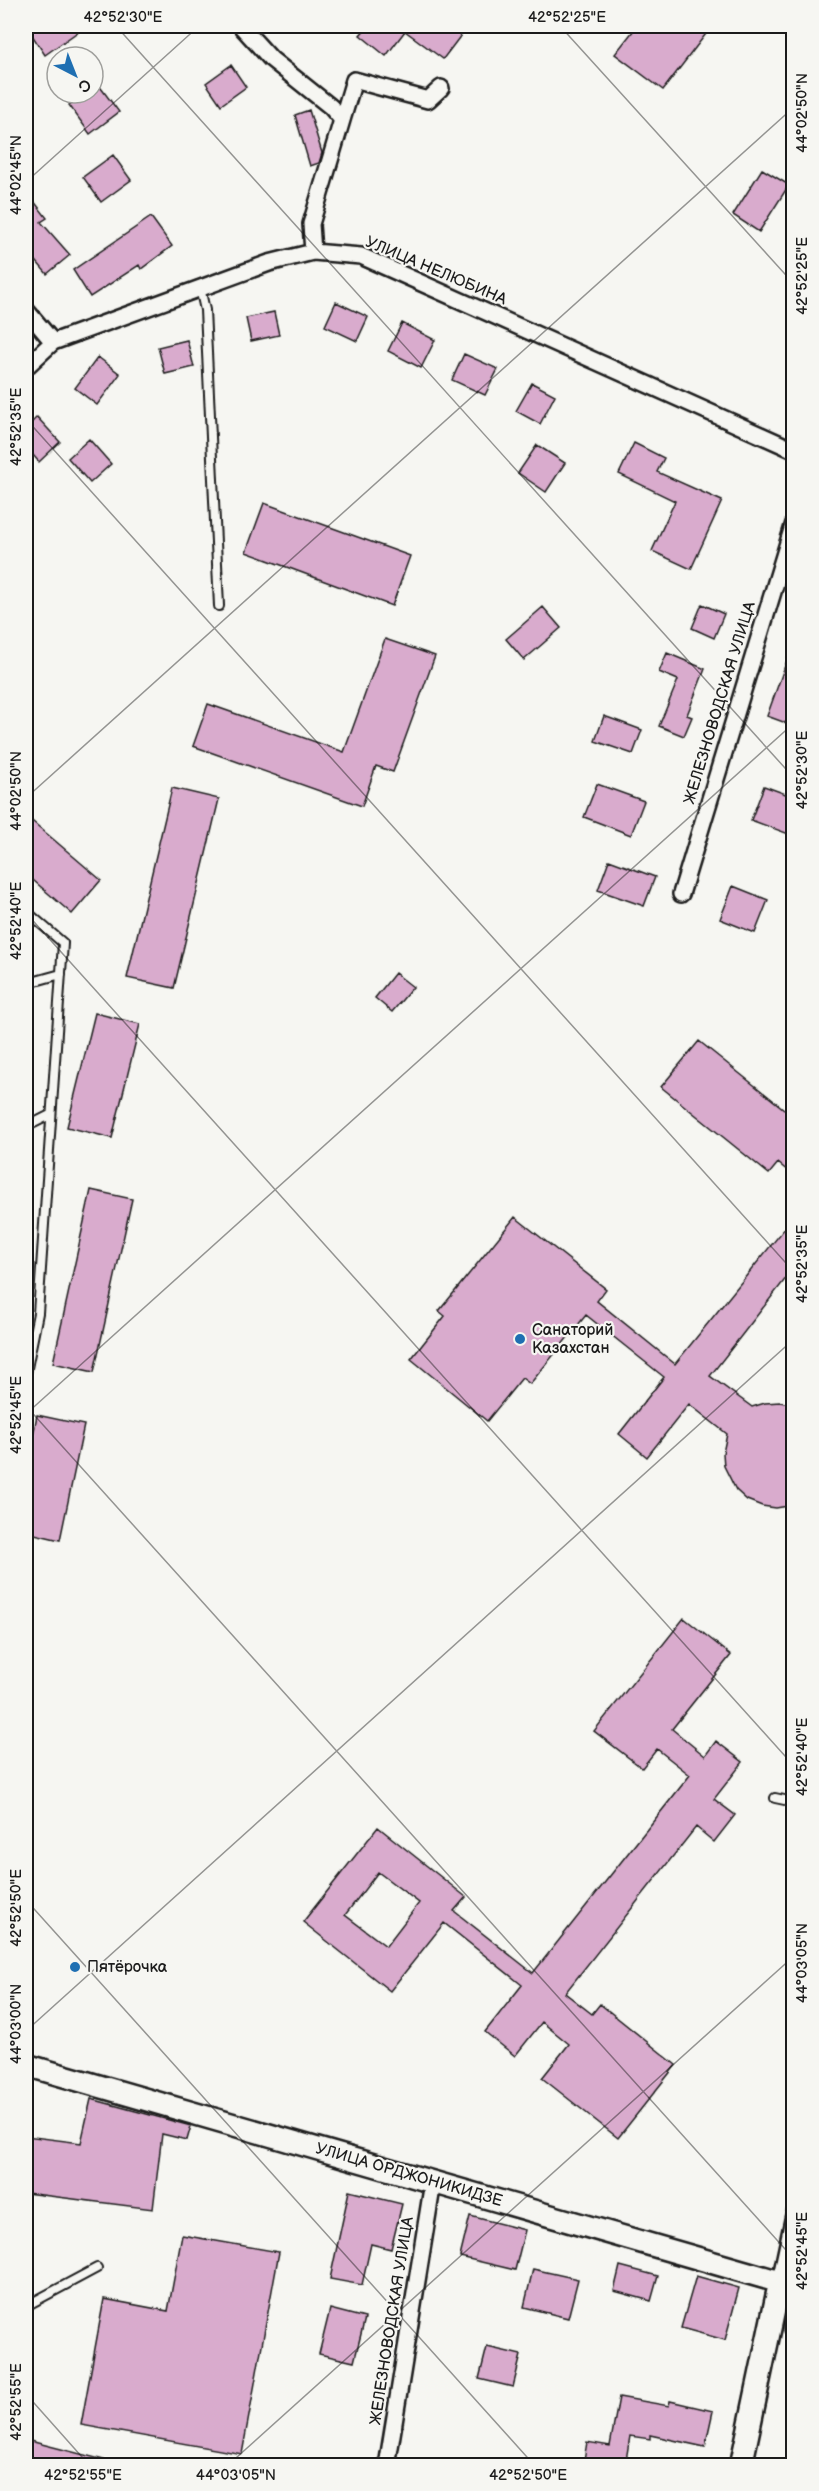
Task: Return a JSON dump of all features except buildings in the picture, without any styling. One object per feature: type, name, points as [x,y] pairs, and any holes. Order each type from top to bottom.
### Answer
[{"type":"main road","name":"УЛИЦА ОРДЖОНИКИДЗЕ","points":[[26,2065],[787,2283]]},
{"type":"main road","points":[[741,2466],[787,2283]]},
{"type":"street","points":[[241,26],[271,59],[331,107],[342,120]]},
{"type":"street","points":[[313,252],[311,224],[354,80],[428,100],[441,88]]},
{"type":"street","name":"УЛИЦА НЕЛЮБИНА","points":[[53,342],[269,263],[313,252],[361,256],[794,450]]},
{"type":"street","points":[[26,310],[53,342],[26,367]]},
{"type":"street","name":"ЖЕЛЕЗНОВОДСКАЯ УЛИЦА","points":[[681,894],[794,523]]},
{"type":"street","name":"ЖЕЛЕЗНОВОДСКАЯ УЛИЦА","points":[[387,2466],[433,2182]]},
{"type":"street","points":[[787,2283],[794,2215]]},
{"type":"lane","points":[[200,288],[205,310],[219,606]]},
{"type":"lane","points":[[26,911],[63,943],[38,1313],[26,1373]]},
{"type":"lane","points":[[28,982],[61,975]]},
{"type":"lane","points":[[26,1127],[50,1115]]},
{"type":"lane","points":[[26,1326],[34,1329]]},
{"type":"lane","points":[[775,1798],[794,1802]]},
{"type":"lane","points":[[26,2307],[97,2268]]},
{"type":"place","name":"Санаторий Казахстан","points":[[520,1339]]},
{"type":"place","name":"Пятёрочка","points":[[75,1967]]}]
